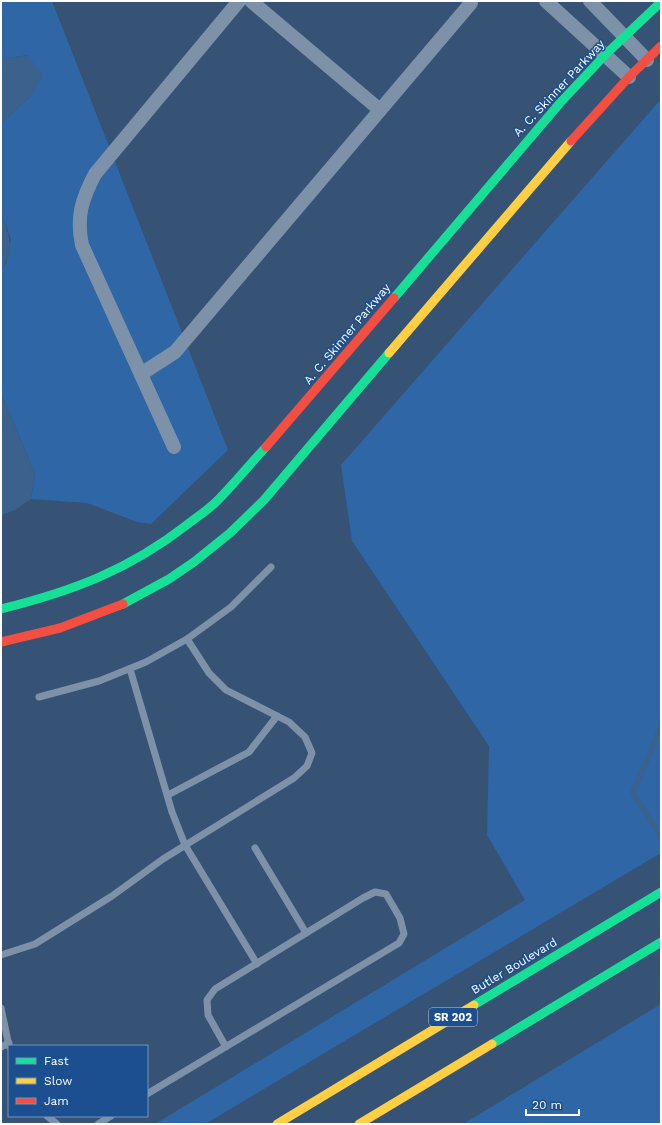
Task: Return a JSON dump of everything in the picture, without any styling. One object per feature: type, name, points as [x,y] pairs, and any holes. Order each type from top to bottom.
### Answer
[{"type":"main road","name":"A. C. Skinner Parkway","points":[[1,608],[50,597],[79,587],[126,565],[165,542],[216,502],[238,480],[282,429],[516,152],[605,55],[661,2]]},
{"type":"main road","points":[[1,642],[79,623],[108,612],[164,582],[219,543],[269,494],[542,173],[629,78],[661,46]]},
{"type":"main road","name":"Butler Boulevard","points":[[277,1124],[661,892]]},
{"type":"main road","points":[[359,1124],[661,942]]},
{"type":"street","points":[[174,447],[82,245],[79,229],[80,210],[87,189],[95,174],[239,1]]},
{"type":"street","points":[[251,1],[380,110]]},
{"type":"street","points":[[546,1],[629,78]]},
{"type":"street","points":[[590,1],[647,60]]},
{"type":"street","points":[[141,374],[175,352],[471,3]]},
{"type":"lane","points":[[39,697],[99,681],[146,662],[187,639],[231,607],[271,567]]},
{"type":"lane","points":[[1,956],[35,944],[112,896],[185,845],[294,778],[307,766],[312,753],[305,737],[289,722],[226,690],[209,673],[187,639]]},
{"type":"lane","points":[[130,669],[168,795],[185,845],[257,964]]},
{"type":"lane","points":[[168,795],[249,752],[277,716]]},
{"type":"lane","points":[[255,848],[306,934]]},
{"type":"lane","points":[[148,1093],[226,1047],[399,943],[404,934],[400,918],[386,894],[375,892],[363,898],[216,989],[207,1000],[208,1014],[226,1047]]},
{"type":"lane","points":[[1,1008],[9,1044],[1,1047]]},
{"type":"lane","points":[[48,1117],[57,1124]]},
{"type":"lane","points":[[98,1124],[109,1117]]},
{"type":"shaded area","points":[[1,1],[52,1],[228,450],[151,524],[137,522],[87,503],[31,499],[35,474],[1,393],[1,270],[6,263],[11,239],[1,213],[1,123],[32,95],[28,55],[1,59]]},
{"type":"shaded area","points":[[28,55],[42,76],[32,95],[1,123],[1,59]]},
{"type":"shaded area","points":[[661,99],[661,853],[205,1124],[155,1124],[525,900],[487,835],[489,746],[352,541],[341,465]]},
{"type":"shaded area","points":[[1,213],[10,242],[10,248],[6,262],[1,270]]},
{"type":"shaded area","points":[[1,393],[35,474],[31,499],[15,510],[1,515]]},
{"type":"shaded area","points":[[661,1004],[661,1124],[463,1124]]},
{"type":"waterway","points":[[661,727],[633,793],[661,837]]},
{"type":"traffic: fast","points":[[394,298],[560,103],[605,55],[661,2]]},
{"type":"traffic: fast","points":[[123,604],[169,579],[194,562],[230,533],[264,500],[389,353]]},
{"type":"traffic: fast","points":[[1,609],[52,595],[76,586],[99,577],[144,554],[166,540],[214,504],[266,447]]},
{"type":"traffic: fast","points":[[474,1005],[661,892]]},
{"type":"traffic: fast","points":[[492,1044],[661,942]]},
{"type":"traffic: slow","points":[[389,353],[571,141]]},
{"type":"traffic: slow","points":[[277,1124],[474,1005]]},
{"type":"traffic: slow","points":[[359,1124],[492,1044]]},
{"type":"traffic: jam","points":[[571,141],[629,77],[661,46]]},
{"type":"traffic: jam","points":[[266,447],[394,298]]},
{"type":"traffic: jam","points":[[1,642],[60,628],[123,604]]}]
